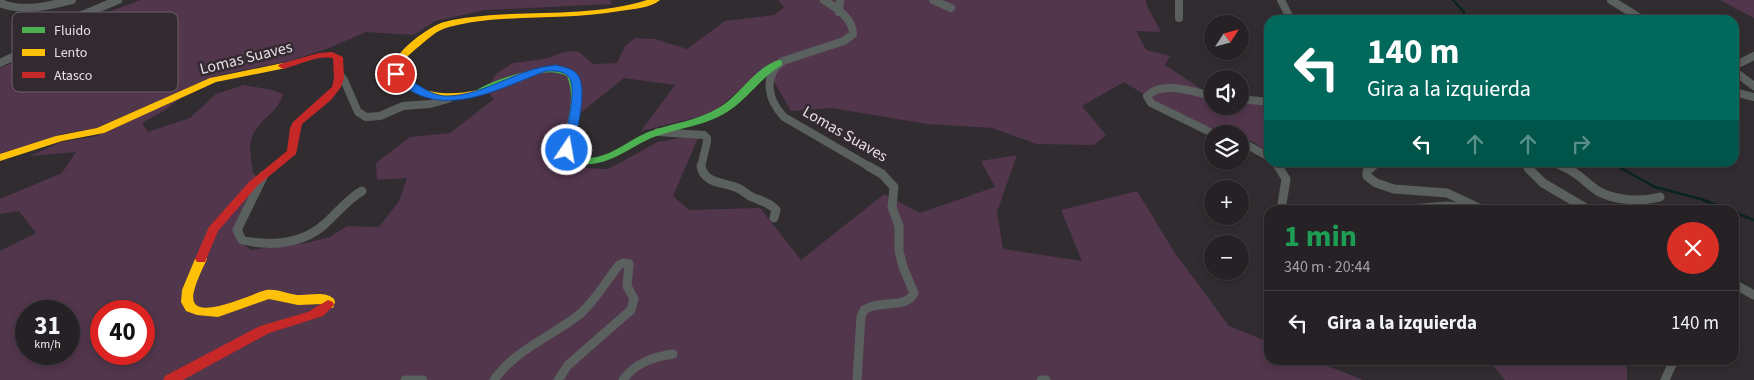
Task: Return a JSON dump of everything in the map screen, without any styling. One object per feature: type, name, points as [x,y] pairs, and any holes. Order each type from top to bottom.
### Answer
[{"type":"street","points":[[1,0],[2,4],[18,8],[47,6],[72,0]]},
{"type":"street","points":[[88,12],[118,0]]},
{"type":"street","points":[[448,99],[430,96],[415,90],[399,78],[395,72],[395,66],[399,60],[437,28],[493,18],[592,12],[656,0]]},
{"type":"street","points":[[339,74],[344,80],[358,112],[366,117],[380,116],[403,106],[430,104],[470,96],[530,73],[556,68],[571,73],[576,82],[576,108],[567,147],[573,157],[584,161],[601,159],[616,154],[643,137],[698,121],[723,110],[765,70],[779,63],[849,38],[854,32],[853,27],[824,0]]},
{"type":"street","points":[[839,12],[840,0]]},
{"type":"street","points":[[933,0],[951,8]]},
{"type":"street","points":[[1179,0],[1179,18]]},
{"type":"street","points":[[1281,0],[1288,9],[1290,15]]},
{"type":"street","points":[[1611,0],[1635,15]]},
{"type":"street","name":"Lomas Suaves","points":[[0,158],[60,138],[100,131],[212,81],[280,68],[321,55],[332,54],[338,57],[339,74]]},
{"type":"street","points":[[1739,64],[1754,56]]},
{"type":"street","points":[[0,63],[12,58]]},
{"type":"street","name":"Lomas Suaves","points":[[779,63],[770,73],[768,82],[774,104],[780,113],[834,148],[882,174],[894,187],[892,206],[899,226],[899,251],[903,267],[914,290],[914,295],[906,303],[877,302],[864,310],[861,317],[857,380]]},
{"type":"street","points":[[170,380],[195,369],[262,331],[318,312],[329,304],[326,299],[298,300],[269,294],[232,308],[207,313],[194,310],[187,302],[190,281],[203,256],[213,230],[234,208],[249,187],[289,155],[294,146],[296,124],[334,90],[339,74]]},
{"type":"street","points":[[1739,75],[1754,86]]},
{"type":"street","points":[[1204,95],[1164,88],[1154,89],[1146,96],[1151,103],[1204,129]]},
{"type":"street","points":[[1739,93],[1754,97]]},
{"type":"street","points":[[1249,101],[1264,102]]},
{"type":"street","points":[[658,132],[669,134],[700,133],[704,135],[707,138],[701,164],[704,174],[719,184],[737,188],[753,198],[769,203],[776,210],[774,218]]},
{"type":"street","points":[[1249,146],[1264,153]]},
{"type":"street","points":[[1278,167],[1286,179],[1282,205]]},
{"type":"street","points":[[1371,167],[1367,171],[1367,176],[1382,187],[1392,190],[1441,191],[1464,199],[1474,205]]},
{"type":"street","points":[[1529,167],[1543,182],[1581,205]]},
{"type":"street","points":[[1563,167],[1576,172],[1596,190],[1603,193],[1638,199],[1660,197]]},
{"type":"street","points":[[264,175],[237,230],[242,240],[276,243],[294,240],[314,233],[350,198],[362,190]]},
{"type":"street","points":[[494,380],[513,358],[583,311],[596,298],[619,265],[623,263],[628,264],[627,286],[634,299],[631,310],[568,365],[558,380]]},
{"type":"street","points":[[1739,287],[1754,295]]},
{"type":"street","points":[[623,380],[628,372],[656,356],[673,354]]},
{"type":"street","points":[[1665,380],[1672,365]]},
{"type":"street","points":[[405,380],[423,380]]},
{"type":"street","points":[[1041,380],[1046,380]]},
{"type":"shaded area","points":[[141,0],[610,0],[612,4],[485,10],[435,21],[414,35],[366,32],[329,48],[290,61],[224,74],[97,128],[62,134],[0,156],[0,68],[12,63],[12,92],[178,92],[178,12],[108,12]]},
{"type":"shaded area","points":[[778,0],[1146,0],[1146,4],[1161,32],[1136,31],[1146,50],[1170,56],[1165,65],[1204,91],[1204,115],[1249,115],[1249,103],[1264,104],[1264,150],[1249,141],[1249,125],[1204,125],[1180,115],[1124,82],[1082,106],[1106,135],[1094,145],[1037,144],[992,128],[927,124],[832,108],[791,111],[766,68],[711,114],[641,131],[675,85],[624,78],[573,119],[565,159],[581,168],[608,169],[658,142],[685,137],[698,138],[673,196],[689,210],[760,208],[801,260],[884,194],[920,213],[995,187],[981,161],[1017,155],[997,212],[1003,249],[1082,261],[1061,210],[1137,191],[1175,253],[1229,326],[1264,340],[1264,365],[1326,365],[1363,380],[0,380],[0,251],[36,233],[19,211],[0,214],[0,199],[62,173],[76,152],[30,156],[61,142],[97,136],[184,95],[164,111],[142,123],[148,132],[190,118],[216,94],[244,85],[272,90],[283,94],[281,101],[259,125],[252,137],[250,150],[253,173],[261,180],[240,229],[244,245],[251,250],[306,243],[330,237],[347,226],[379,227],[399,201],[407,178],[377,180],[376,163],[410,137],[450,133],[494,99],[486,90],[497,73],[513,63],[544,59],[568,51],[579,52],[593,64],[617,63],[625,46],[635,38],[655,39],[687,49],[725,21],[774,15],[784,7]]},
{"type":"shaded area","points":[[1720,0],[1754,0],[1754,18]]},
{"type":"shaded area","points":[[1492,365],[1627,365],[1627,380],[1505,380]]},
{"type":"waterway","points":[[1453,0],[1465,15]]},
{"type":"waterway","points":[[1619,167],[1655,187],[1701,199],[1716,205]]},
{"type":"waterway","points":[[1739,214],[1754,220]]},
{"type":"traffic: fast","points":[[478,93],[533,72],[562,69],[571,74],[577,93],[567,150],[577,158],[590,161],[604,158],[653,134],[704,119],[723,110],[764,73],[779,63]]},
{"type":"traffic: slow","points":[[478,93],[453,97],[429,94],[401,79],[395,72],[396,65],[401,57],[431,32],[445,25],[488,18],[595,13],[637,6],[656,0]]},
{"type":"traffic: slow","points":[[0,158],[60,138],[100,131],[213,80],[283,66]]},
{"type":"traffic: slow","points":[[201,259],[188,290],[187,302],[191,308],[202,312],[218,312],[269,294],[298,300],[326,299],[329,302],[328,305]]},
{"type":"traffic: jam","points":[[201,259],[213,230],[253,184],[292,152],[296,125],[332,93],[339,81],[338,57],[332,55],[311,57],[283,66]]},
{"type":"traffic: jam","points":[[170,380],[265,330],[285,322],[318,313],[328,305]]},
{"type":"route","points":[[396,74],[419,92],[435,98],[448,99],[470,96],[523,75],[544,69],[556,68],[567,71],[575,77],[576,108],[567,150]]}]
